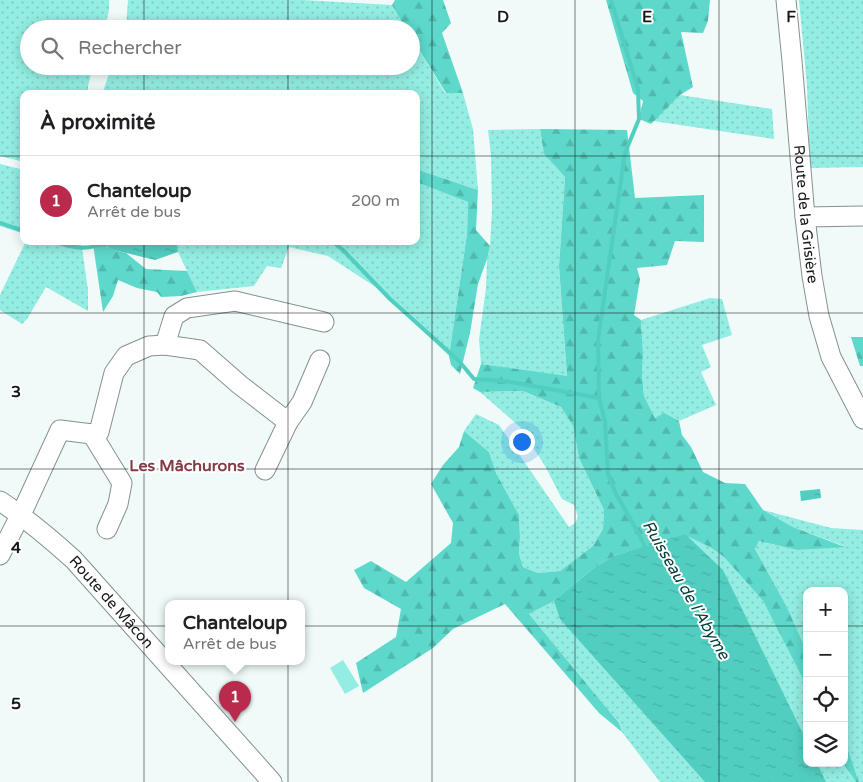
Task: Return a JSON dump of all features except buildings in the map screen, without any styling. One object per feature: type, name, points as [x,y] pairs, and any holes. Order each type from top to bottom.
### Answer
[{"type":"street","name":"Route de la Grisière","points":[[786,0],[805,217],[818,316],[831,357],[863,419]]},
{"type":"street","points":[[805,217],[863,216]]},
{"type":"street","points":[[166,345],[174,316],[187,308],[235,301],[324,322]]},
{"type":"street","points":[[0,555],[60,430],[92,434],[99,432],[114,373],[126,356],[149,346],[166,345],[200,350],[240,385],[288,422]]},
{"type":"street","points":[[265,470],[288,422],[302,402],[320,360]]},
{"type":"street","points":[[92,434],[122,483],[118,504],[107,529]]},
{"type":"street","name":"Route de Mâcon","points":[[0,501],[44,533],[74,560],[165,662]]},
{"type":"street","name":"Route de Mâcon","points":[[168,665],[272,782]]},
{"type":"shaded area","points":[[0,0],[109,0],[107,20],[20,20],[20,75],[91,75],[88,90],[20,90],[20,161],[0,156]]},
{"type":"shaded area","points":[[128,0],[303,0],[392,5],[401,20],[127,20]]},
{"type":"shaded area","points":[[799,0],[863,0],[863,167],[810,168],[807,86]]},
{"type":"shaded area","points":[[420,52],[445,93],[463,93],[473,129],[478,190],[420,170],[420,90],[103,90],[109,75],[420,75]]},
{"type":"shaded area","points":[[680,95],[772,109],[774,139],[653,121]]},
{"type":"shaded area","points":[[540,129],[544,154],[565,177],[559,266],[567,377],[481,364],[479,339],[486,288],[492,210],[491,156],[488,130]]},
{"type":"shaded area","points":[[0,164],[20,169],[20,233],[0,226]]},
{"type":"shaded area","points":[[420,184],[468,202],[467,234],[449,356],[377,288],[328,256],[289,247],[281,268],[267,266],[254,286],[197,292],[178,252],[177,245],[420,245]]},
{"type":"shaded area","points":[[24,245],[82,245],[88,290],[88,311],[46,287],[22,324],[0,310],[0,295]]},
{"type":"shaded area","points":[[710,298],[722,299],[732,335],[702,345],[711,367],[701,372],[716,405],[679,421],[664,414],[655,418],[644,396],[641,320]]},
{"type":"shaded area","points":[[523,391],[561,407],[573,426],[579,458],[604,510],[603,529],[593,546],[560,571],[538,573],[523,567],[519,554],[519,515],[496,473],[489,452],[464,431],[476,414],[499,425],[569,527],[575,523],[578,517],[574,505],[562,499],[545,466],[520,427],[480,392]]},
{"type":"shaded area","points":[[763,510],[831,528],[863,530],[863,782],[859,782],[848,750],[848,587],[803,587],[803,643],[787,607],[755,549],[759,541],[797,550],[844,546],[793,527]]},
{"type":"shaded area","points":[[685,534],[710,547],[724,557],[763,601],[803,679],[803,767],[846,767],[856,782],[660,782],[622,732],[619,723],[529,614],[554,601],[572,585]]},
{"type":"shaded area","points":[[343,660],[359,686],[345,694],[330,668]]},
{"type":"green space","points":[[395,0],[443,0],[451,23],[442,33],[463,93],[446,93],[420,51],[420,20],[401,20],[392,5]]},
{"type":"green space","points":[[606,0],[710,0],[708,21],[703,33],[681,32],[693,87],[680,95],[651,124],[639,119],[643,101],[633,93]]},
{"type":"green space","points":[[540,129],[627,130],[635,198],[704,195],[704,242],[675,241],[667,265],[637,268],[640,279],[634,315],[641,320],[644,396],[655,418],[664,413],[679,421],[682,435],[691,447],[703,472],[725,483],[745,484],[763,510],[793,527],[845,547],[797,550],[759,541],[755,549],[787,607],[803,643],[803,679],[763,601],[724,557],[710,547],[685,535],[616,555],[595,567],[554,601],[529,614],[619,723],[622,732],[599,713],[505,604],[453,629],[433,648],[363,693],[356,663],[396,637],[401,609],[364,588],[354,570],[371,561],[406,582],[451,543],[453,523],[431,484],[443,465],[459,447],[464,431],[489,452],[496,473],[519,515],[519,554],[523,567],[538,573],[560,571],[593,546],[603,529],[604,510],[579,458],[573,426],[561,407],[523,391],[480,392],[473,388],[481,364],[567,376],[559,266],[565,177],[544,154]]},
{"type":"green space","points":[[420,170],[478,190],[476,230],[490,246],[478,284],[470,333],[460,374],[451,365],[449,356],[467,234],[468,202],[420,184]]},
{"type":"green space","points":[[93,245],[106,245],[110,249],[126,253],[146,269],[187,271],[197,292],[181,296],[161,297],[157,292],[137,288],[118,280],[113,296],[103,312]]},
{"type":"green space","points":[[851,337],[863,337],[863,366],[860,366]]},
{"type":"green space","points":[[848,750],[859,782],[856,782],[846,767],[848,767]]},
{"type":"water","points":[[106,245],[177,245],[178,252],[155,260],[110,249]]},
{"type":"water","points":[[820,489],[821,498],[801,501],[800,491]]},
{"type":"water","name":"Ruisseau de l'Abyme","points":[[685,534],[723,570],[803,734],[803,767],[819,767],[826,782],[705,782],[560,619],[554,601],[595,567],[616,555]]},
{"type":"waterway","name":"Ruisseau de l'Abyme","points":[[611,0],[638,89],[639,119],[625,153],[598,340],[599,398],[605,421],[608,474],[616,494],[646,549]]},
{"type":"waterway","points":[[0,223],[20,230]]},
{"type":"waterway","points":[[65,245],[81,248],[98,245]]},
{"type":"waterway","points":[[337,245],[390,299],[459,361],[474,379],[505,381],[599,398]]},
{"type":"place","name":"Chanteloup","points":[[235,722]]},
{"type":"district","name":"Les Mâchurons","points":[[187,466]]}]
